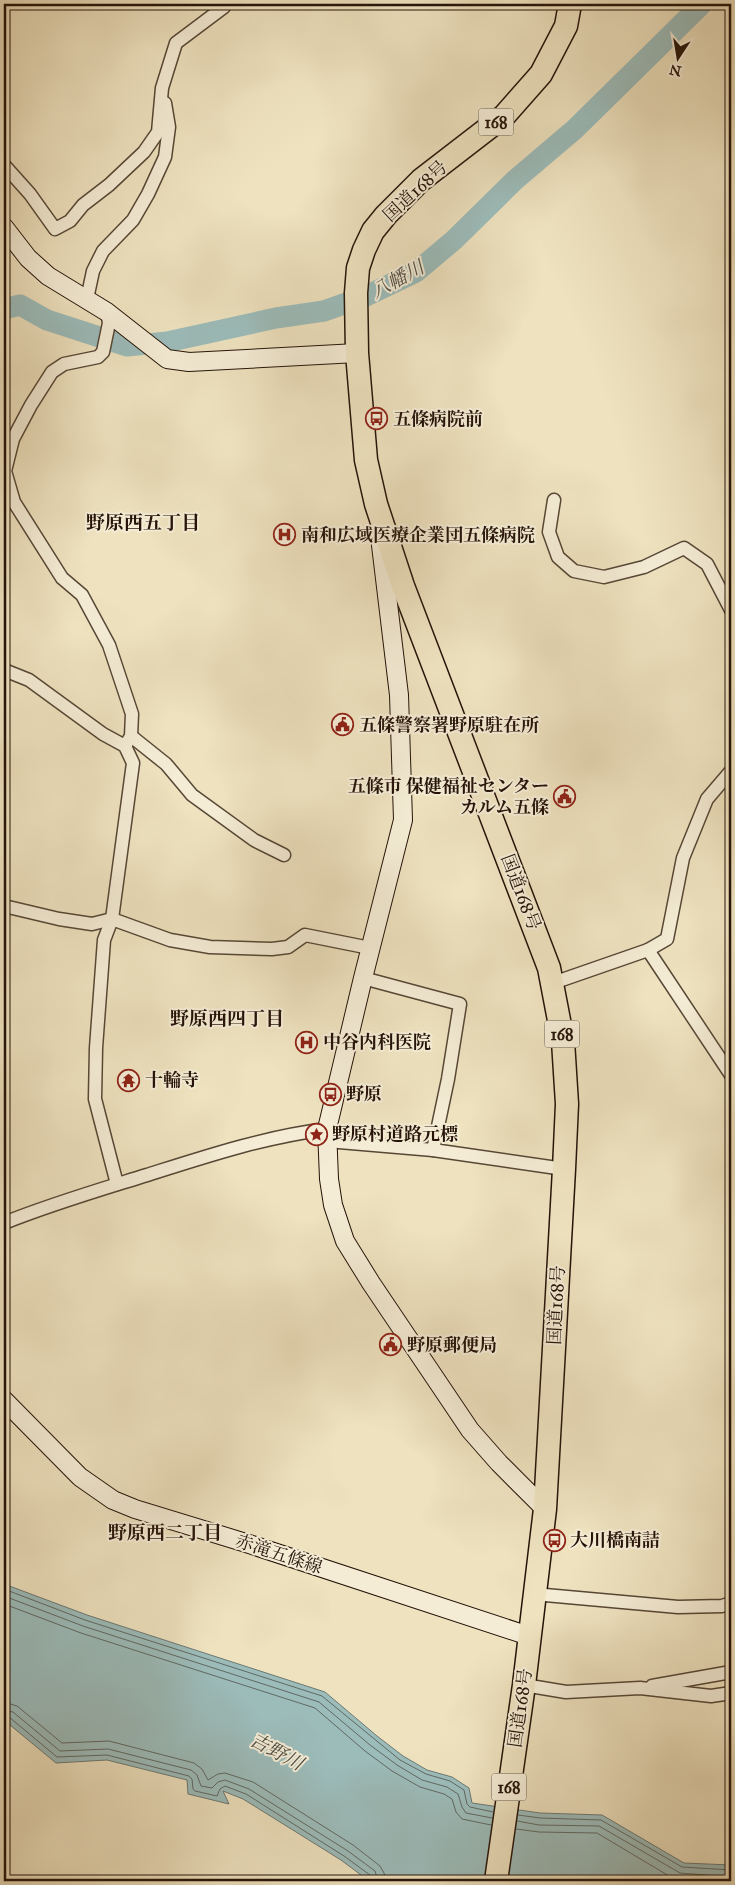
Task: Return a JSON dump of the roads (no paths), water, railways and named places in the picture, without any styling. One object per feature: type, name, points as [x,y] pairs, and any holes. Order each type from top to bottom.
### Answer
[{"type":"highway","name":"国道168号","points":[[496,1881],[523,1689],[545,1509],[567,1104],[563,1040],[550,968],[403,586],[376,504],[366,460],[357,353],[356,303],[358,268],[373,231],[421,180],[504,116],[541,74],[566,26],[570,4]]},
{"type":"street","points":[[4,165],[30,194],[55,229],[70,221],[83,205],[109,185],[144,152],[158,132],[162,88],[176,43],[226,4]]},
{"type":"street","points":[[87,299],[93,271],[102,251],[133,220],[148,194],[165,157],[169,127],[162,88]]},
{"type":"street","points":[[4,227],[28,258],[48,276],[87,299],[113,321],[167,359],[188,362],[357,353]]},
{"type":"street","points":[[113,321],[103,352],[98,357],[64,364],[52,372],[31,405],[13,439],[5,471],[14,502],[62,578],[82,595],[109,645],[132,714],[128,741],[133,763],[112,919],[104,940],[96,1048],[95,1099],[117,1184]]},
{"type":"street","points":[[554,500],[549,532],[558,557],[574,571],[604,577],[644,568],[684,548],[708,564],[731,610]]},
{"type":"street","points":[[376,504],[399,695],[403,820],[370,948],[327,1135],[329,1179],[333,1206],[350,1250],[470,1430],[499,1463],[545,1509]]},
{"type":"street","points":[[4,670],[29,680],[103,734],[128,741],[166,764],[192,795],[254,840],[284,855]]},
{"type":"street","points":[[553,983],[648,950],[667,939],[683,858],[707,798],[731,771]]},
{"type":"street","points":[[4,906],[59,919],[92,924],[112,919],[170,940],[210,947],[272,949],[288,946],[305,935],[370,948]]},
{"type":"street","points":[[648,950],[731,1075]]},
{"type":"street","points":[[363,978],[460,1004],[448,1079],[433,1150]]},
{"type":"street","points":[[4,1223],[39,1209],[234,1147],[288,1134],[327,1135],[564,1169]]},
{"type":"street","name":"赤滝五條線","points":[[4,1400],[80,1477],[113,1500],[135,1509],[246,1543],[529,1636]]},
{"type":"street","points":[[534,1594],[678,1607],[722,1606],[731,1603]]},
{"type":"street","points":[[523,1689],[566,1692],[640,1688],[731,1672]]},
{"type":"street","points":[[640,1688],[711,1696],[731,1693]]},
{"type":"water","name":"吉野川","points":[[4,1584],[87,1615],[325,1692],[403,1756],[427,1770],[452,1777],[469,1788],[472,1803],[540,1813],[602,1815],[684,1863],[731,1865],[731,1881],[369,1881],[341,1860],[243,1799],[223,1791],[229,1804],[188,1794],[187,1780],[107,1760],[56,1763],[4,1720]]},
{"type":"waterway","name":"八幡川","points":[[4,309],[20,305],[47,320],[127,346],[167,342],[276,318],[324,311],[366,296],[416,272],[454,240],[515,180],[575,129],[702,4]]},
{"type":"place","name":"五條病院前","points":[[377,419]]},
{"type":"place","name":"南和広域医療企業団五條病院","points":[[285,535]]},
{"type":"place","name":"五條警察署野原駐在所","points":[[343,725]]},
{"type":"place","name":"五條市 保健福祉センター カルム五條","points":[[565,796]]},
{"type":"place","name":"中谷内科医院","points":[[307,1042]]},
{"type":"place","name":"十輪寺","points":[[129,1080]]},
{"type":"place","name":"野原","points":[[330,1094]]},
{"type":"place","name":"野原村道路元標","points":[[316,1134]]},
{"type":"place","name":"野原郵便局","points":[[391,1345]]},
{"type":"place","name":"大川橋南詰","points":[[554,1540]]},
{"type":"district","name":"野原西五丁目","points":[[143,522]]},
{"type":"district","name":"野原西四丁目","points":[[227,1018]]},
{"type":"district","name":"野原西二丁目","points":[[165,1532]]}]
